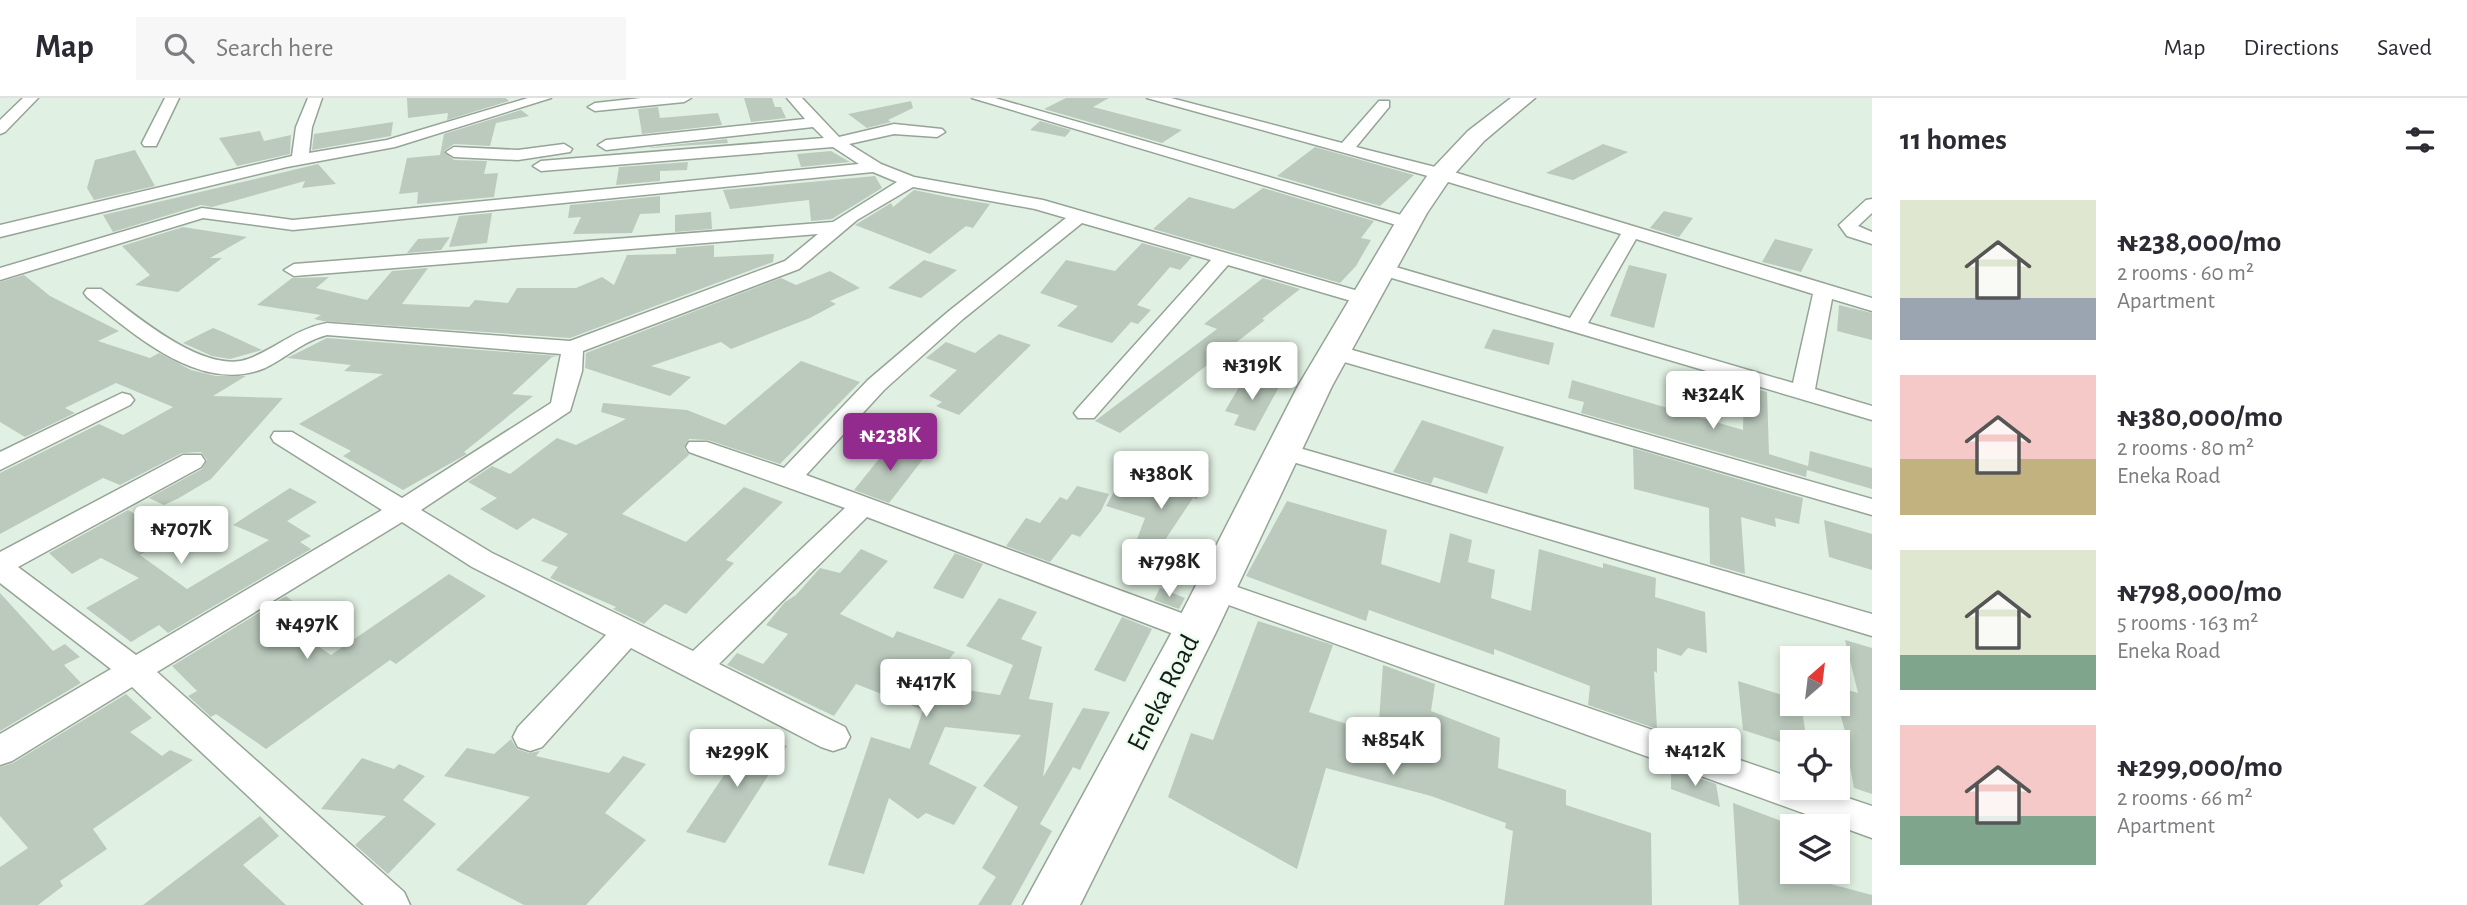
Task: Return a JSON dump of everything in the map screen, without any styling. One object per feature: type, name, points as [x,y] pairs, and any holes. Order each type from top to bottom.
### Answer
[{"type":"main road","name":"Eneka Road","points":[[1051,905],[1195,630],[1282,451],[1409,223],[1441,174],[1476,136],[1524,98]]},
{"type":"street","points":[[0,129],[31,98]]},
{"type":"street","points":[[150,143],[172,98]]},
{"type":"street","points":[[300,159],[304,127],[315,98]]},
{"type":"street","points":[[476,98],[481,117]]},
{"type":"street","points":[[0,231],[300,159],[337,156],[389,144],[544,98]]},
{"type":"street","points":[[595,107],[684,98]]},
{"type":"street","points":[[794,98],[836,142],[875,167],[910,181],[992,194],[1079,216],[1223,259],[1374,284],[1575,327],[1872,414]]},
{"type":"street","points":[[979,98],[1409,223]]},
{"type":"street","points":[[1154,98],[1441,174],[1872,304]]},
{"type":"street","points":[[1211,114],[1230,98]]},
{"type":"street","points":[[1345,149],[1384,104]]},
{"type":"street","points":[[454,152],[519,155],[815,122]]},
{"type":"street","points":[[541,166],[836,142],[894,129],[937,132]]},
{"type":"street","points":[[0,274],[202,214],[220,212],[268,225],[293,225],[875,167]]},
{"type":"street","points":[[94,293],[159,342],[225,370],[240,369],[257,363],[296,338],[327,329],[572,348],[764,278],[792,265],[836,227],[883,195],[910,181]]},
{"type":"street","points":[[1872,204],[1848,225],[1853,232],[1872,238]]},
{"type":"street","points":[[789,478],[876,385],[956,315],[1079,216]]},
{"type":"street","points":[[294,270],[836,227]]},
{"type":"street","points":[[1575,327],[1632,231]]},
{"type":"street","points":[[1086,413],[1223,259]]},
{"type":"street","points":[[1802,394],[1824,290]]},
{"type":"street","points":[[0,751],[404,509],[562,406],[571,371],[572,348]]},
{"type":"street","points":[[1335,352],[1870,507]]},
{"type":"street","points":[[3,456],[122,400]]},
{"type":"street","points":[[283,437],[404,509],[482,560],[833,737]]},
{"type":"street","points":[[698,447],[789,478],[1195,630]]},
{"type":"street","points":[[1282,451],[1872,625]]},
{"type":"street","points":[[192,461],[0,566],[135,671],[388,904]]},
{"type":"street","points":[[697,667],[863,506]]},
{"type":"street","points":[[1214,589],[1872,822]]},
{"type":"street","points":[[530,737],[627,632]]},
{"type":"building","points":[[407,98],[506,98],[509,101],[447,120],[448,113],[408,118]]},
{"type":"building","points":[[744,98],[772,98],[775,107],[781,107],[786,118],[751,122]]},
{"type":"building","points":[[1066,98],[1109,98],[1093,107],[1182,130],[1162,143],[1044,109]]},
{"type":"building","points":[[911,101],[913,108],[888,120],[891,122],[867,128],[848,114]]},
{"type":"building","points":[[658,107],[660,118],[718,113],[722,125],[642,134],[638,109]]},
{"type":"building","points":[[521,110],[529,116],[496,123],[490,146],[454,144],[444,151],[454,160],[487,161],[484,174],[498,173],[494,197],[417,204],[418,192],[399,194],[407,158],[440,155],[444,134]]},
{"type":"building","points":[[1040,121],[1071,130],[1065,137],[1030,130]]},
{"type":"building","points":[[393,122],[391,136],[312,150],[314,134]]},
{"type":"building","points":[[260,131],[264,141],[291,135],[290,154],[237,166],[219,138]]},
{"type":"building","points":[[727,139],[728,143],[645,148]]},
{"type":"building","points":[[1603,144],[1628,152],[1573,180],[1546,173]]},
{"type":"building","points":[[1315,147],[1414,175],[1380,206],[1277,176]]},
{"type":"building","points":[[135,150],[155,186],[94,200],[87,188],[95,160]]},
{"type":"building","points":[[831,151],[850,162],[801,167],[797,154]]},
{"type":"building","points":[[688,162],[687,170],[660,171],[660,181],[616,185],[619,167]]},
{"type":"building","points":[[318,164],[336,184],[302,188],[305,181],[212,207],[201,205],[113,232],[103,215]]},
{"type":"building","points":[[875,176],[882,188],[832,219],[811,221],[809,200],[730,209],[723,190]]},
{"type":"building","points":[[1263,188],[1374,221],[1361,238],[1371,240],[1356,266],[1340,283],[1153,229],[1189,197],[1234,209]]},
{"type":"building","points":[[914,190],[990,204],[973,228],[966,226],[930,254],[855,225],[891,203],[893,207]]},
{"type":"building","points":[[660,196],[660,213],[640,214],[632,233],[573,234],[581,217],[568,218],[570,205]]},
{"type":"building","points":[[1664,211],[1693,218],[1679,237],[1650,228]]},
{"type":"building","points":[[711,212],[712,229],[675,232],[675,215]]},
{"type":"building","points":[[492,213],[487,243],[449,247],[459,216]]},
{"type":"building","points":[[183,227],[247,237],[210,258],[222,258],[178,292],[135,285],[150,275],[122,246]]},
{"type":"building","points":[[450,237],[441,250],[407,253],[418,239]]},
{"type":"building","points":[[1775,239],[1813,249],[1801,272],[1762,262]]},
{"type":"building","points":[[1142,243],[1192,257],[1180,270],[1170,267],[1137,305],[1151,310],[1138,324],[1131,322],[1112,343],[1057,326],[1078,306],[1040,293],[1066,260],[1115,271]]},
{"type":"building","points":[[714,245],[714,257],[774,254],[773,262],[570,338],[323,321],[314,319],[321,315],[257,305],[292,278],[329,277],[316,288],[367,300],[392,271],[428,268],[402,304],[469,307],[475,300],[508,303],[517,288],[576,288],[602,277],[614,285],[627,255],[676,254],[676,248]]},
{"type":"building","points":[[924,260],[957,270],[921,298],[888,288]]},
{"type":"building","points":[[1629,265],[1667,274],[1654,328],[1610,316]]},
{"type":"building","points":[[830,271],[860,288],[830,301],[836,304],[810,318],[731,349],[721,342],[651,366],[691,377],[670,396],[585,368],[586,353],[781,278],[796,285]]},
{"type":"building","points":[[24,275],[50,296],[119,331],[98,341],[150,358],[159,353],[191,370],[216,376],[246,376],[213,396],[283,398],[211,479],[179,498],[164,505],[149,498],[202,469],[207,460],[201,452],[182,453],[120,485],[103,478],[0,534],[0,473],[99,424],[123,435],[173,407],[116,383],[65,408],[75,413],[25,437],[0,422],[0,282]]},
{"type":"building","points":[[1263,278],[1300,289],[1262,319],[1265,320],[1120,433],[1095,421],[1217,329],[1204,324]]},
{"type":"building","points":[[1839,305],[1872,313],[1872,340],[1837,331]]},
{"type":"building","points":[[213,328],[262,350],[230,359],[212,356],[183,343]]},
{"type":"building","points":[[1493,329],[1554,343],[1549,365],[1484,348]]},
{"type":"building","points":[[999,334],[1031,345],[959,415],[936,406],[942,402],[929,396],[957,370],[926,358],[946,342],[975,353]]},
{"type":"building","points":[[327,338],[558,356],[552,357],[512,394],[533,396],[464,452],[467,454],[403,490],[343,456],[351,451],[299,424],[383,374],[344,371],[351,365],[287,358]]},
{"type":"building","points":[[801,361],[860,382],[780,464],[708,440],[689,439],[684,448],[689,455],[622,514],[686,542],[744,487],[783,502],[726,560],[734,563],[686,614],[665,604],[644,624],[613,609],[616,607],[550,578],[558,567],[541,561],[568,534],[533,518],[517,530],[480,509],[497,498],[468,482],[492,466],[510,474],[557,438],[576,445],[626,419],[601,412],[603,403],[687,410],[725,425]]},
{"type":"building","points":[[1246,375],[1280,385],[1255,431],[1234,425],[1239,415],[1225,411]]},
{"type":"building","points":[[1572,380],[1743,430],[1744,386],[1767,392],[1769,454],[1808,466],[1810,451],[1872,468],[1872,489],[1807,470],[1806,477],[1581,413],[1584,402],[1568,398]]},
{"type":"building","points":[[1422,420],[1504,447],[1487,494],[1434,477],[1431,484],[1393,472]]},
{"type":"building","points":[[891,444],[927,454],[889,503],[854,490]]},
{"type":"building","points":[[1633,448],[1803,498],[1799,524],[1775,518],[1776,527],[1741,517],[1745,574],[1710,564],[1709,508],[1634,489]]},
{"type":"building","points":[[1165,457],[1209,470],[1197,499],[1193,498],[1165,540],[1195,550],[1183,575],[1131,555],[1145,518],[1106,506],[1122,478],[1150,487]]},
{"type":"building","points":[[1077,486],[1109,494],[1101,511],[1080,537],[1072,534],[1050,562],[1006,546],[1026,518],[1040,523],[1060,497],[1067,500]]},
{"type":"building","points":[[290,488],[317,502],[287,521],[311,536],[300,542],[311,549],[168,633],[159,625],[131,642],[86,608],[139,578],[101,558],[72,574],[49,553],[128,510],[173,535],[140,555],[187,589],[269,540],[233,525]]},
{"type":"building","points":[[1287,501],[1387,530],[1381,564],[1440,583],[1450,533],[1472,540],[1468,562],[1495,570],[1491,598],[1531,611],[1539,549],[1603,568],[1603,563],[1656,578],[1655,597],[1705,612],[1707,653],[1688,648],[1681,656],[1657,648],[1657,673],[1654,671],[1657,729],[1588,705],[1590,686],[1494,649],[1494,655],[1369,610],[1366,621],[1246,576]]},
{"type":"building","points":[[1824,520],[1872,534],[1872,570],[1829,557]]},
{"type":"building","points":[[861,549],[888,561],[840,614],[893,638],[897,631],[955,652],[928,684],[1000,695],[1013,665],[966,646],[999,598],[1037,612],[1021,639],[1042,647],[1029,699],[1053,703],[1043,777],[1083,708],[1110,712],[1080,770],[1073,767],[1040,824],[1052,831],[1011,905],[978,905],[996,877],[982,868],[1018,807],[983,786],[1021,735],[945,727],[929,764],[977,787],[954,825],[926,813],[918,819],[889,798],[864,874],[828,865],[871,737],[910,749],[923,710],[856,684],[834,716],[727,665],[737,653],[763,664],[788,634],[766,625],[785,602],[796,595],[820,568],[840,573]]},
{"type":"building","points":[[955,553],[983,564],[963,599],[933,588]]},
{"type":"building","points":[[449,574],[486,596],[396,664],[390,660],[266,749],[216,714],[211,717],[188,696],[197,691],[172,666],[286,596],[309,614],[289,626],[331,655]]},
{"type":"building","points":[[1160,588],[1185,598],[1179,609],[1154,600]]},
{"type":"building","points":[[0,593],[53,651],[65,644],[80,657],[64,665],[81,683],[0,731]]},
{"type":"building","points":[[1122,617],[1152,629],[1125,682],[1094,670]]},
{"type":"building","points":[[1258,621],[1333,645],[1309,712],[1378,734],[1383,665],[1435,684],[1431,711],[1500,738],[1498,768],[1566,790],[1566,805],[1651,833],[1652,905],[1504,905],[1513,831],[1505,828],[1506,823],[1431,796],[1326,768],[1297,869],[1168,797],[1191,733],[1213,740]]},
{"type":"building","points":[[1845,640],[1872,648],[1872,794],[1854,788],[1850,767],[1850,730],[1845,730],[1841,716],[1850,716],[1850,691],[1858,693],[1850,660],[1850,646],[1846,646]]},
{"type":"building","points":[[1738,681],[1780,694],[1780,716],[1803,716],[1805,730],[1780,730],[1780,742],[1743,730]]},
{"type":"building","points":[[126,694],[152,718],[130,732],[162,756],[170,750],[193,760],[93,829],[107,849],[60,881],[63,886],[38,905],[0,905],[0,867],[28,848],[0,816],[0,767],[13,763]]},
{"type":"building","points":[[753,732],[787,746],[725,843],[686,832]]},
{"type":"building","points":[[511,739],[517,749],[529,753],[540,751],[536,756],[609,773],[623,756],[646,764],[605,813],[646,840],[586,905],[524,905],[456,870],[530,797],[444,776],[467,748],[494,754]]},
{"type":"building","points":[[362,758],[394,769],[399,764],[425,776],[403,800],[436,824],[388,874],[355,845],[386,816],[321,809]]},
{"type":"building","points":[[1671,769],[1716,784],[1720,807],[1671,789]]},
{"type":"building","points":[[1733,803],[1780,821],[1780,884],[1830,884],[1872,895],[1872,905],[1739,905]]},
{"type":"building","points":[[260,816],[279,836],[243,865],[286,905],[143,905]]}]
